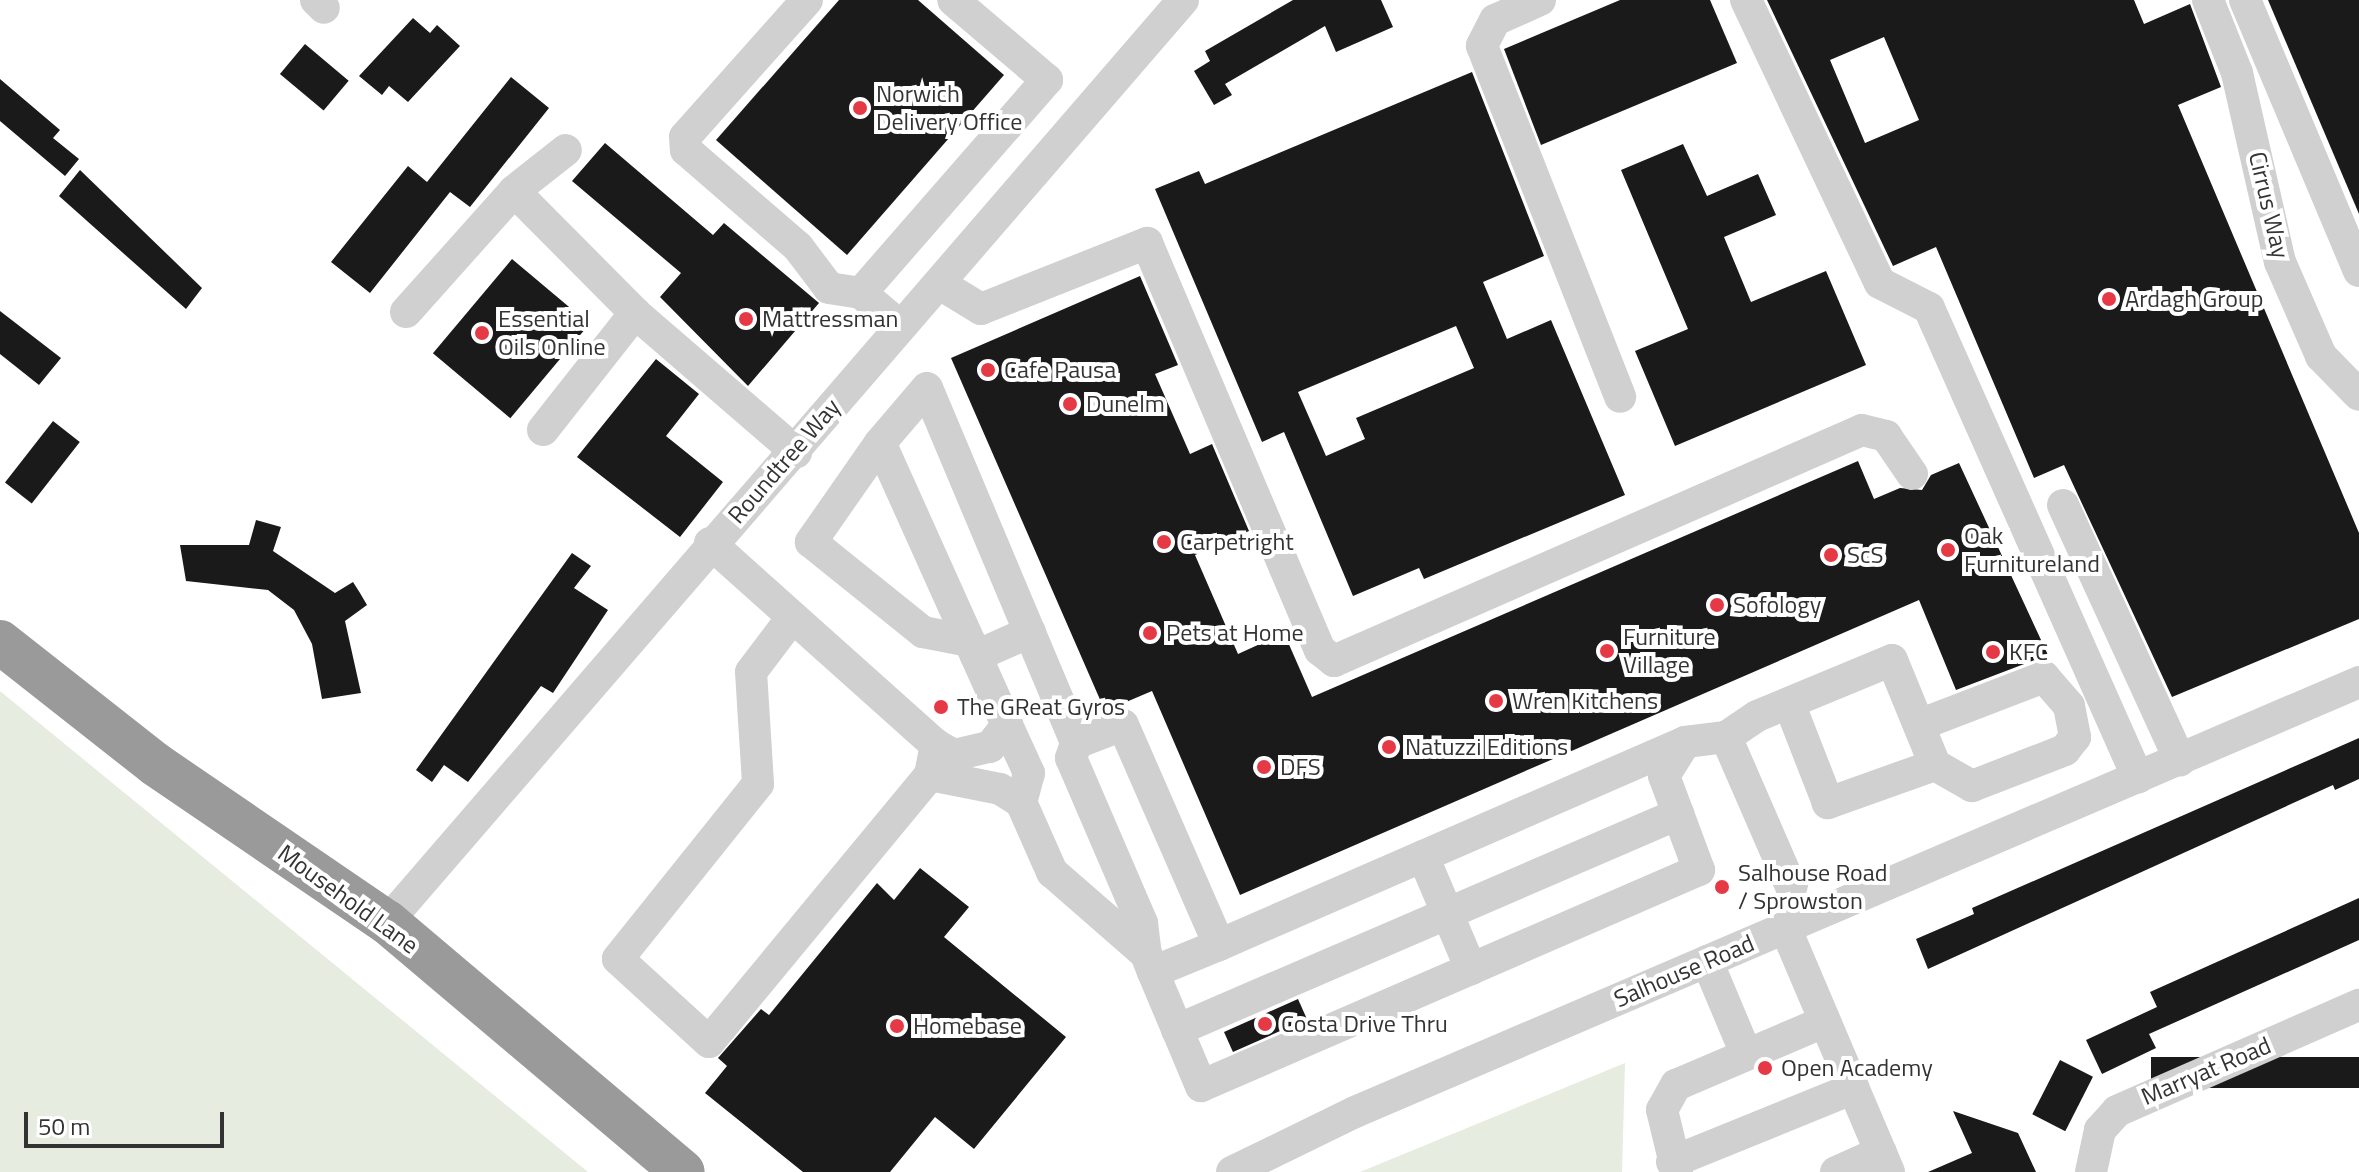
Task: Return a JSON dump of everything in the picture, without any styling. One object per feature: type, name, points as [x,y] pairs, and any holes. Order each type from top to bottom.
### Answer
[{"type":"highway","name":"Mousehold Lane","points":[[0,642],[155,764],[387,922],[683,1172]]},
{"type":"street","points":[[807,0],[685,137],[686,150],[798,247],[829,288],[861,293],[899,325]]},
{"type":"street","points":[[861,293],[1047,80],[953,0]]},
{"type":"street","name":"Roundtree Way","points":[[387,922],[710,543],[796,452],[899,325],[940,284],[1183,0]]},
{"type":"street","points":[[1540,0],[1495,20],[1482,46],[1620,397]]},
{"type":"street","points":[[1746,0],[1880,283],[1929,308],[2138,778]]},
{"type":"street","name":"Cirrus Way","points":[[2208,0],[2237,73],[2280,262],[2321,356],[2359,395]]},
{"type":"street","points":[[2245,0],[2359,271]]},
{"type":"street","points":[[406,312],[514,191],[566,150]]},
{"type":"street","points":[[514,191],[635,313],[796,452]]},
{"type":"street","points":[[940,284],[981,309],[1147,243],[1320,650],[1334,661],[1862,430],[1886,436],[1912,474]]},
{"type":"street","points":[[543,430],[635,313]]},
{"type":"street","points":[[1030,632],[972,648],[923,632],[811,542],[880,443],[927,388],[1030,632],[1076,743],[1071,758],[1142,923],[1149,963],[1201,1086],[1699,870],[1664,769],[1685,742]]},
{"type":"street","points":[[880,443],[1029,773],[1021,802]]},
{"type":"street","points":[[2063,505],[2180,761]]},
{"type":"street","points":[[710,543],[933,760],[1000,789],[1021,802],[1052,872],[1149,963]]},
{"type":"street","points":[[791,619],[751,672],[758,784],[618,959],[709,1042],[933,760],[974,754],[990,747],[1007,725]]},
{"type":"street","points":[[1149,963],[1219,945],[1685,742],[1726,737],[1789,703],[1892,660],[1935,765],[1972,786],[2065,750],[2075,737],[2069,706],[2044,677],[1919,725]]},
{"type":"street","name":"Salhouse Road","points":[[1232,1172],[1707,961],[2359,682]]},
{"type":"street","points":[[1789,703],[1828,803],[1935,765]]},
{"type":"street","points":[[1076,743],[1123,725],[1219,945]]},
{"type":"street","points":[[1726,737],[1795,923],[1824,1022],[1885,1162],[1836,1172]]},
{"type":"street","points":[[1177,1030],[1678,814]]},
{"type":"street","points":[[1423,856],[1471,969]]},
{"type":"street","points":[[1707,961],[1746,1054]]},
{"type":"street","name":"Marryat Road","points":[[2091,1172],[2100,1130],[2117,1111],[2359,1005]]},
{"type":"street","points":[[1824,1022],[1676,1085],[1662,1110],[1675,1167],[1854,1088]]},
{"type":"shaded area","points":[[0,691],[588,1172],[0,1172]]},
{"type":"shaded area","points":[[1625,1063],[1622,1172],[1360,1172]]},
{"type":"building","name":"Norwich Delivery Office","points":[[839,0],[918,0],[1004,75],[847,255],[716,140]]},
{"type":"building","points":[[1293,0],[1381,0],[1393,27],[1336,52],[1325,26],[1225,84],[1232,95],[1214,105],[1194,71],[1210,61],[1205,51]]},
{"type":"building","points":[[1620,0],[1710,0],[1737,63],[1541,145],[1504,49]]},
{"type":"building","name":"Ardagh Group","points":[[1767,0],[2134,0],[2144,24],[2190,4],[2221,87],[2178,105],[2359,533],[2359,619],[2172,697],[2064,465],[2034,478],[1936,247],[1893,266]],"holes":[[[1884,37],[1919,120],[1865,143],[1830,60]]]},
{"type":"building","points":[[2268,0],[2359,0],[2359,214]]},
{"type":"building","points":[[413,18],[430,33],[437,25],[460,46],[408,102],[389,86],[382,95],[359,76]]},
{"type":"building","points":[[305,44],[349,81],[324,111],[280,74]]},
{"type":"building","points":[[1472,72],[1544,256],[1483,282],[1507,339],[1551,320],[1625,495],[1424,579],[1419,568],[1353,596],[1284,432],[1262,442],[1155,189],[1199,171],[1205,184]],"holes":[[[1456,326],[1474,368],[1356,418],[1365,439],[1326,456],[1298,392]]]},
{"type":"building","points":[[511,77],[549,108],[470,207],[450,192],[370,293],[331,262],[408,166],[427,182]]},
{"type":"building","points":[[0,79],[60,130],[53,138],[79,159],[65,176],[0,121]]},
{"type":"building","name":"Mattressman","points":[[605,143],[713,235],[724,223],[819,303],[748,386],[660,297],[681,273],[572,181]]},
{"type":"building","points":[[1683,144],[1707,196],[1758,174],[1776,215],[1724,237],[1751,302],[1826,271],[1866,365],[1675,446],[1635,351],[1688,329],[1621,170]]},
{"type":"building","points":[[80,170],[202,288],[186,309],[59,196]]},
{"type":"building","points":[[512,259],[589,324],[510,418],[433,353]]},
{"type":"building","points":[[1140,276],[1178,365],[1155,374],[1190,454],[1212,444],[1249,531],[1195,555],[1238,654],[1284,633],[1312,697],[1858,461],[1874,499],[1900,488],[1922,490],[1931,475],[1959,463],[2048,655],[1956,690],[1919,600],[1240,895],[1152,691],[1105,711],[951,358]]},
{"type":"building","points":[[0,311],[61,358],[39,385],[0,354]]},
{"type":"building","points":[[656,359],[699,394],[666,436],[723,482],[680,537],[577,457]]},
{"type":"building","points":[[53,421],[80,442],[32,503],[5,482]]},
{"type":"building","points":[[256,520],[281,527],[273,551],[335,593],[353,582],[360,593],[367,605],[345,621],[361,693],[322,699],[312,644],[294,610],[268,590],[186,581],[180,545],[249,545]]},
{"type":"building","points":[[572,553],[591,566],[574,588],[608,610],[553,693],[541,686],[468,782],[444,765],[432,782],[416,770]]},
{"type":"building","points":[[2359,738],[2359,779],[2335,790],[2333,785],[1928,969],[1916,939],[1974,914],[1972,908]]},
{"type":"building","name":"Homebase","points":[[920,868],[969,907],[944,937],[1066,1037],[974,1149],[935,1117],[890,1172],[803,1172],[705,1093],[727,1066],[718,1058],[761,1009],[769,1015],[877,883],[894,900]]},
{"type":"building","points":[[2359,898],[2359,940],[2149,1034],[2156,1048],[2102,1074],[2086,1040],[2157,1007],[2150,992]]},
{"type":"building","points":[[1298,999],[1307,1019],[1233,1052],[1224,1032]]},
{"type":"building","points":[[2151,1057],[2359,1057],[2359,1088],[2151,1088]]},
{"type":"building","points":[[2060,1060],[2093,1077],[2065,1131],[2032,1114]]},
{"type":"building","points":[[1953,1111],[2018,1133],[2036,1172],[1928,1172],[1972,1153]]},
{"type":"place","name":"Norwich Delivery Office","points":[[860,108]]},
{"type":"place","name":"Ardagh Group","points":[[2109,299]]},
{"type":"place","name":"Mattressman","points":[[746,319]]},
{"type":"place","name":"Essential Oils Online","points":[[482,333]]},
{"type":"place","name":"Cafe Pausa","points":[[988,370]]},
{"type":"place","name":"Dunelm","points":[[1070,404]]},
{"type":"place","name":"Carpetright","points":[[1164,542]]},
{"type":"place","name":"Oak Furnitureland","points":[[1948,550]]},
{"type":"place","name":"ScS","points":[[1831,555]]},
{"type":"place","name":"Sofology","points":[[1717,605]]},
{"type":"place","name":"Pets at Home","points":[[1150,633]]},
{"type":"place","name":"Furniture Village","points":[[1607,651]]},
{"type":"place","name":"KFC","points":[[1993,652]]},
{"type":"place","name":"Wren Kitchens","points":[[1496,701]]},
{"type":"place","name":"The GReat Gyros","points":[[941,707]]},
{"type":"place","name":"Natuzzi Editions","points":[[1389,747]]},
{"type":"place","name":"DFS","points":[[1264,767]]},
{"type":"place","name":"Salhouse Road / Sprowston","points":[[1722,887]]},
{"type":"place","name":"Costa Drive Thru","points":[[1265,1024]]},
{"type":"place","name":"Homebase","points":[[897,1026]]},
{"type":"place","name":"Open Academy","points":[[1765,1068]]}]
